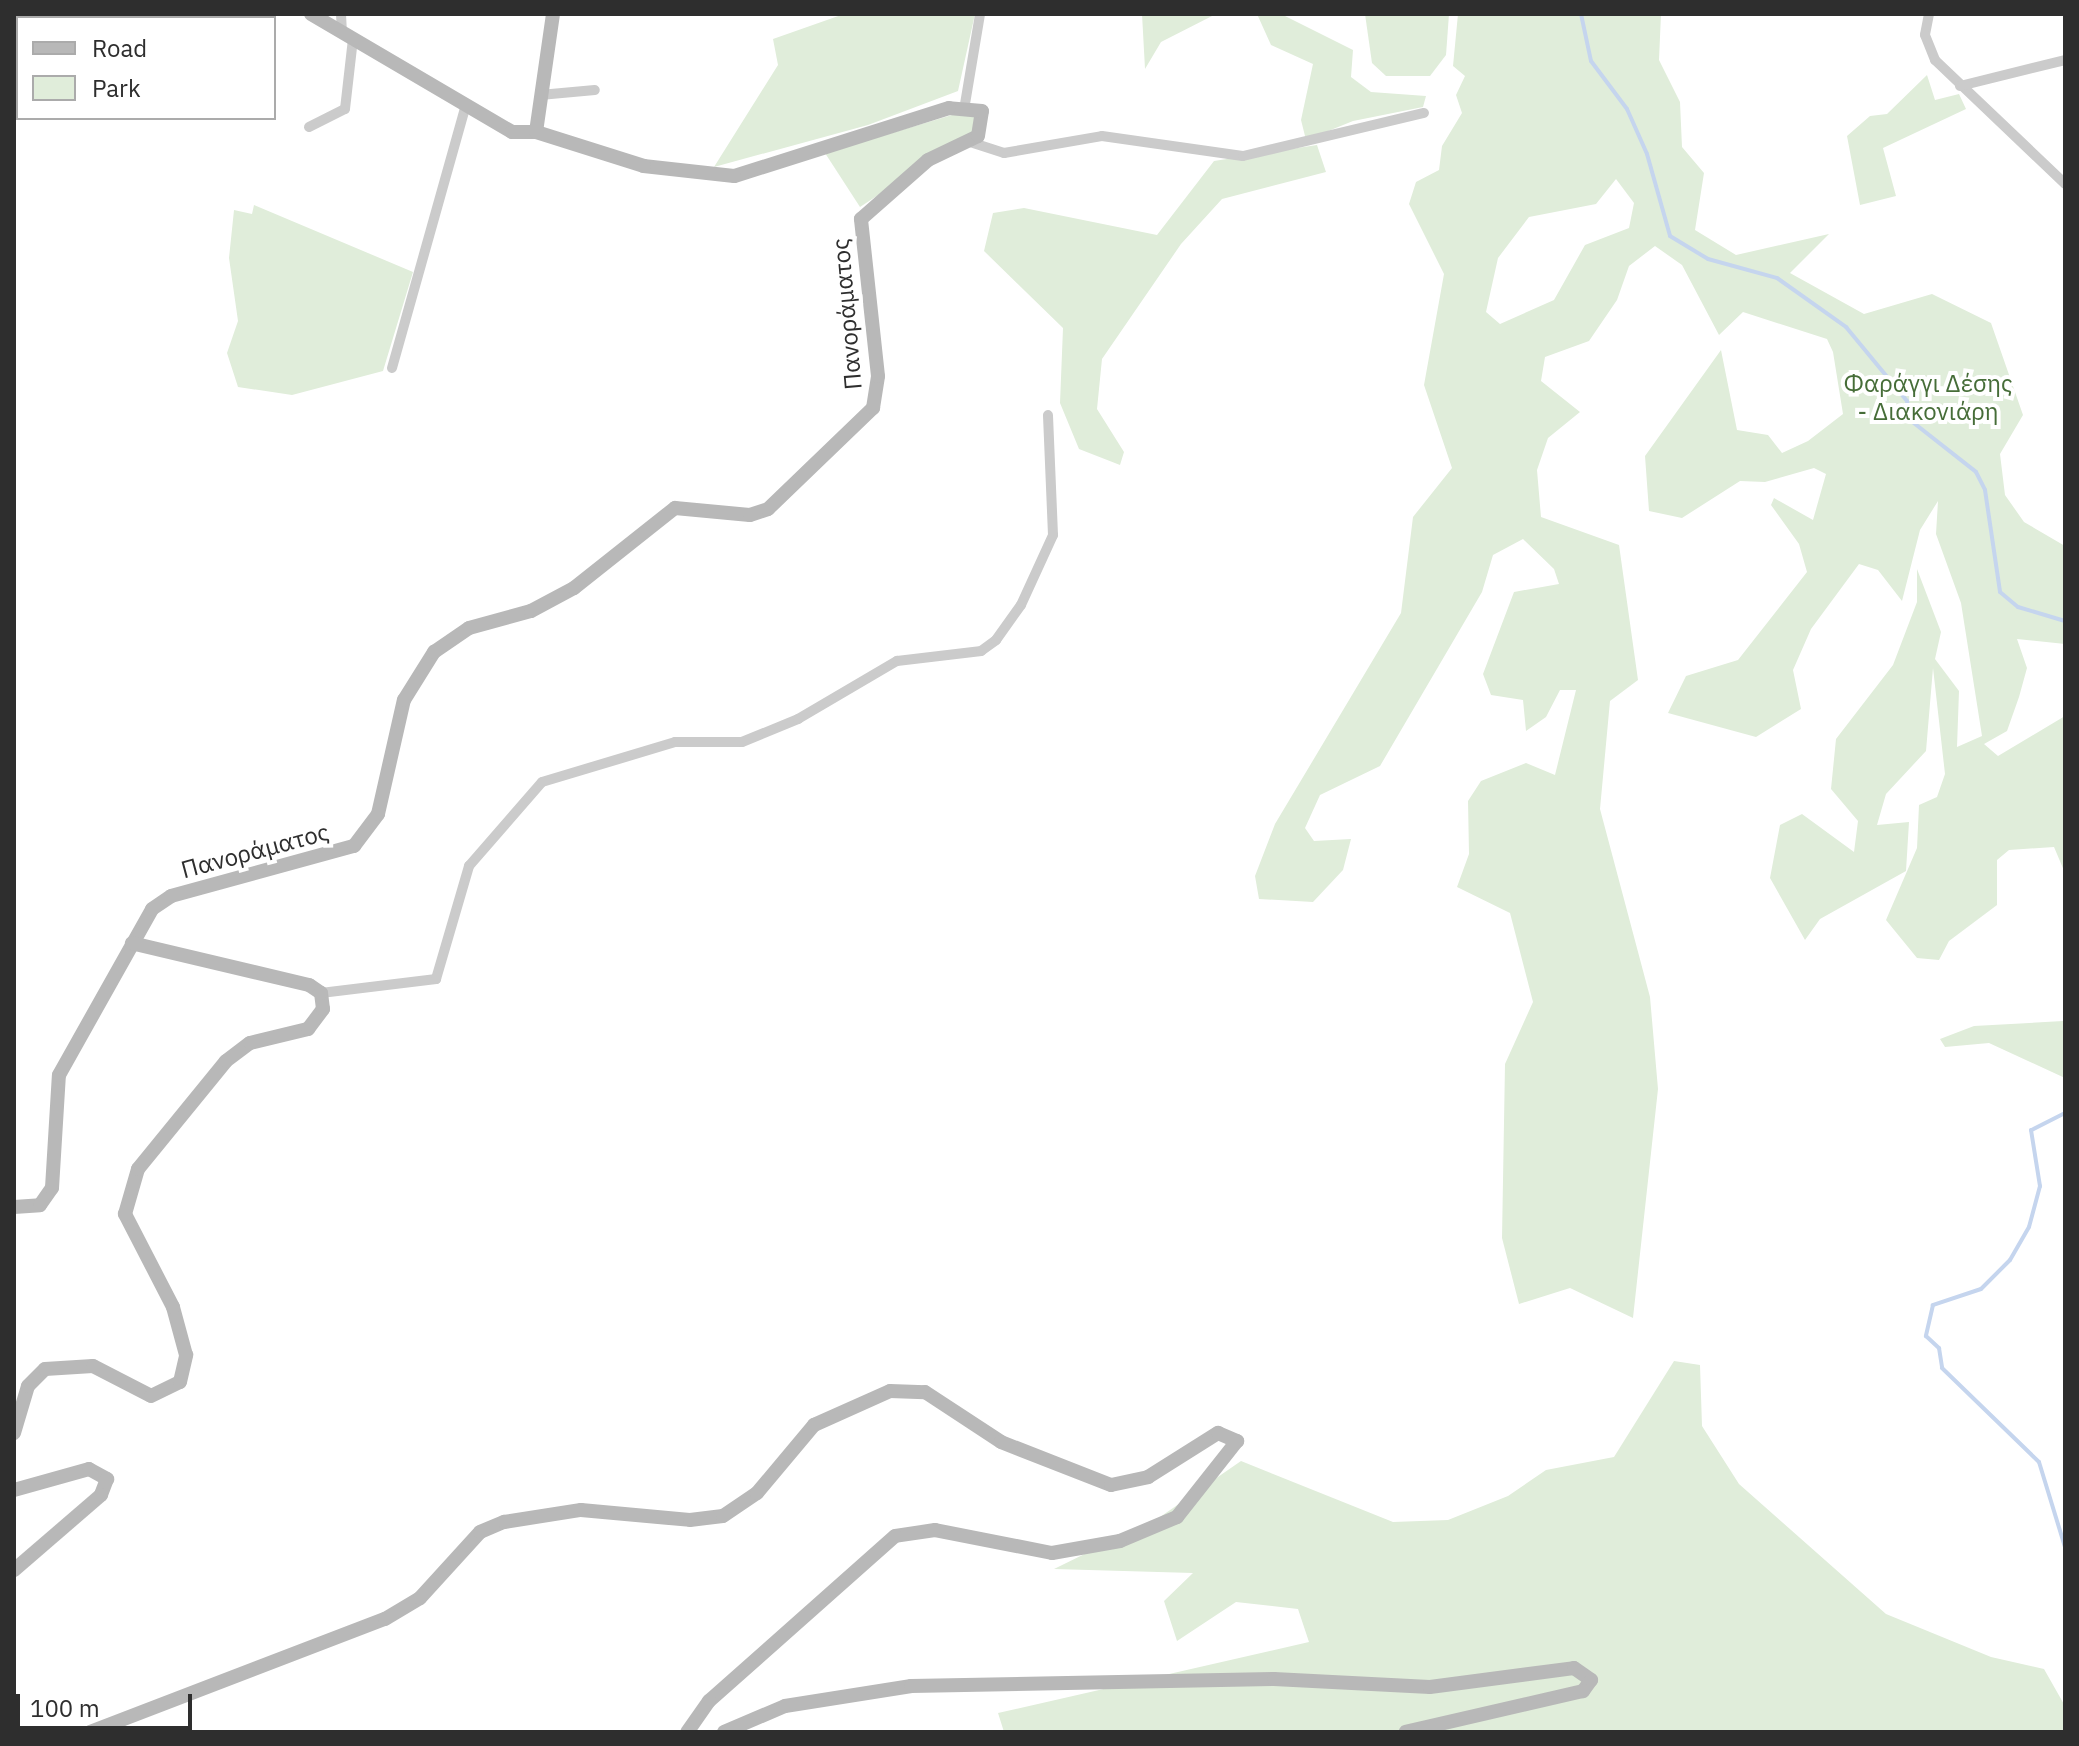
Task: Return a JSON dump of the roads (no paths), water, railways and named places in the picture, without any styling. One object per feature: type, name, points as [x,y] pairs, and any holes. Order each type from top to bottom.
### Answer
[{"type":"street","points":[[311,14],[512,132],[536,132],[644,166],[723,177],[965,104],[977,107],[986,122],[967,141],[1004,153],[1102,136],[1243,156],[1424,113]]},
{"type":"street","points":[[309,127],[345,109],[348,36],[341,14]]},
{"type":"street","points":[[536,132],[553,14]]},
{"type":"street","points":[[965,104],[980,14]]},
{"type":"street","points":[[1929,14],[1931,51],[1960,86],[2065,184]]},
{"type":"street","points":[[1960,86],[2065,60]]},
{"type":"street","points":[[540,95],[595,90]]},
{"type":"street","points":[[392,368],[466,105]]},
{"type":"street","name":"Πανοράματος","points":[[132,943],[152,909],[171,896],[363,839],[378,814],[410,685],[453,636],[574,588],[657,515],[686,504],[761,513],[796,483],[877,398],[861,219],[928,160],[967,141]]},
{"type":"street","points":[[14,1207],[40,1205],[52,1188],[53,1091],[132,943],[321,993],[436,979],[469,866],[542,782],[675,742],[742,742],[798,719],[897,661],[981,651],[996,640],[1021,605],[1053,535],[1048,415]]},
{"type":"street","points":[[14,1433],[28,1386],[45,1369],[93,1366],[151,1396],[180,1382],[186,1355],[173,1307],[132,1235],[127,1199],[138,1169],[199,1088],[241,1048],[312,1027],[323,1009],[321,993]]},
{"type":"street","points":[[90,1732],[385,1619],[420,1598],[480,1532],[504,1522],[581,1510],[690,1520],[723,1516],[757,1493],[814,1425],[890,1391],[925,1392],[1001,1442],[1111,1485],[1148,1477],[1218,1433],[1237,1441],[1177,1517],[1120,1541],[1052,1553],[935,1530],[895,1536],[709,1701],[687,1732]]},
{"type":"street","points":[[14,1490],[89,1469],[107,1479],[101,1495],[14,1570]]},
{"type":"street","points":[[724,1732],[785,1706],[911,1686],[1274,1679],[1430,1687],[1574,1668],[1591,1680],[1583,1691],[1406,1732]]},
{"type":"waterway","points":[[1581,14],[1591,61],[1627,109],[1647,154],[1670,236],[1708,259],[1777,278],[1846,327],[1907,401],[1910,420],[1976,472],[1985,490],[2000,592],[2018,607],[2065,621]]},
{"type":"waterway","points":[[2065,1113],[2031,1130],[2040,1186],[2029,1227],[2010,1260],[1981,1289],[1933,1305],[1926,1336],[1939,1348],[1942,1368],[2039,1462],[2065,1547]]},
{"type":"park label","name":"Φαράγγι Δέσης - Διακονιάρη","points":[[1928,398]]}]
